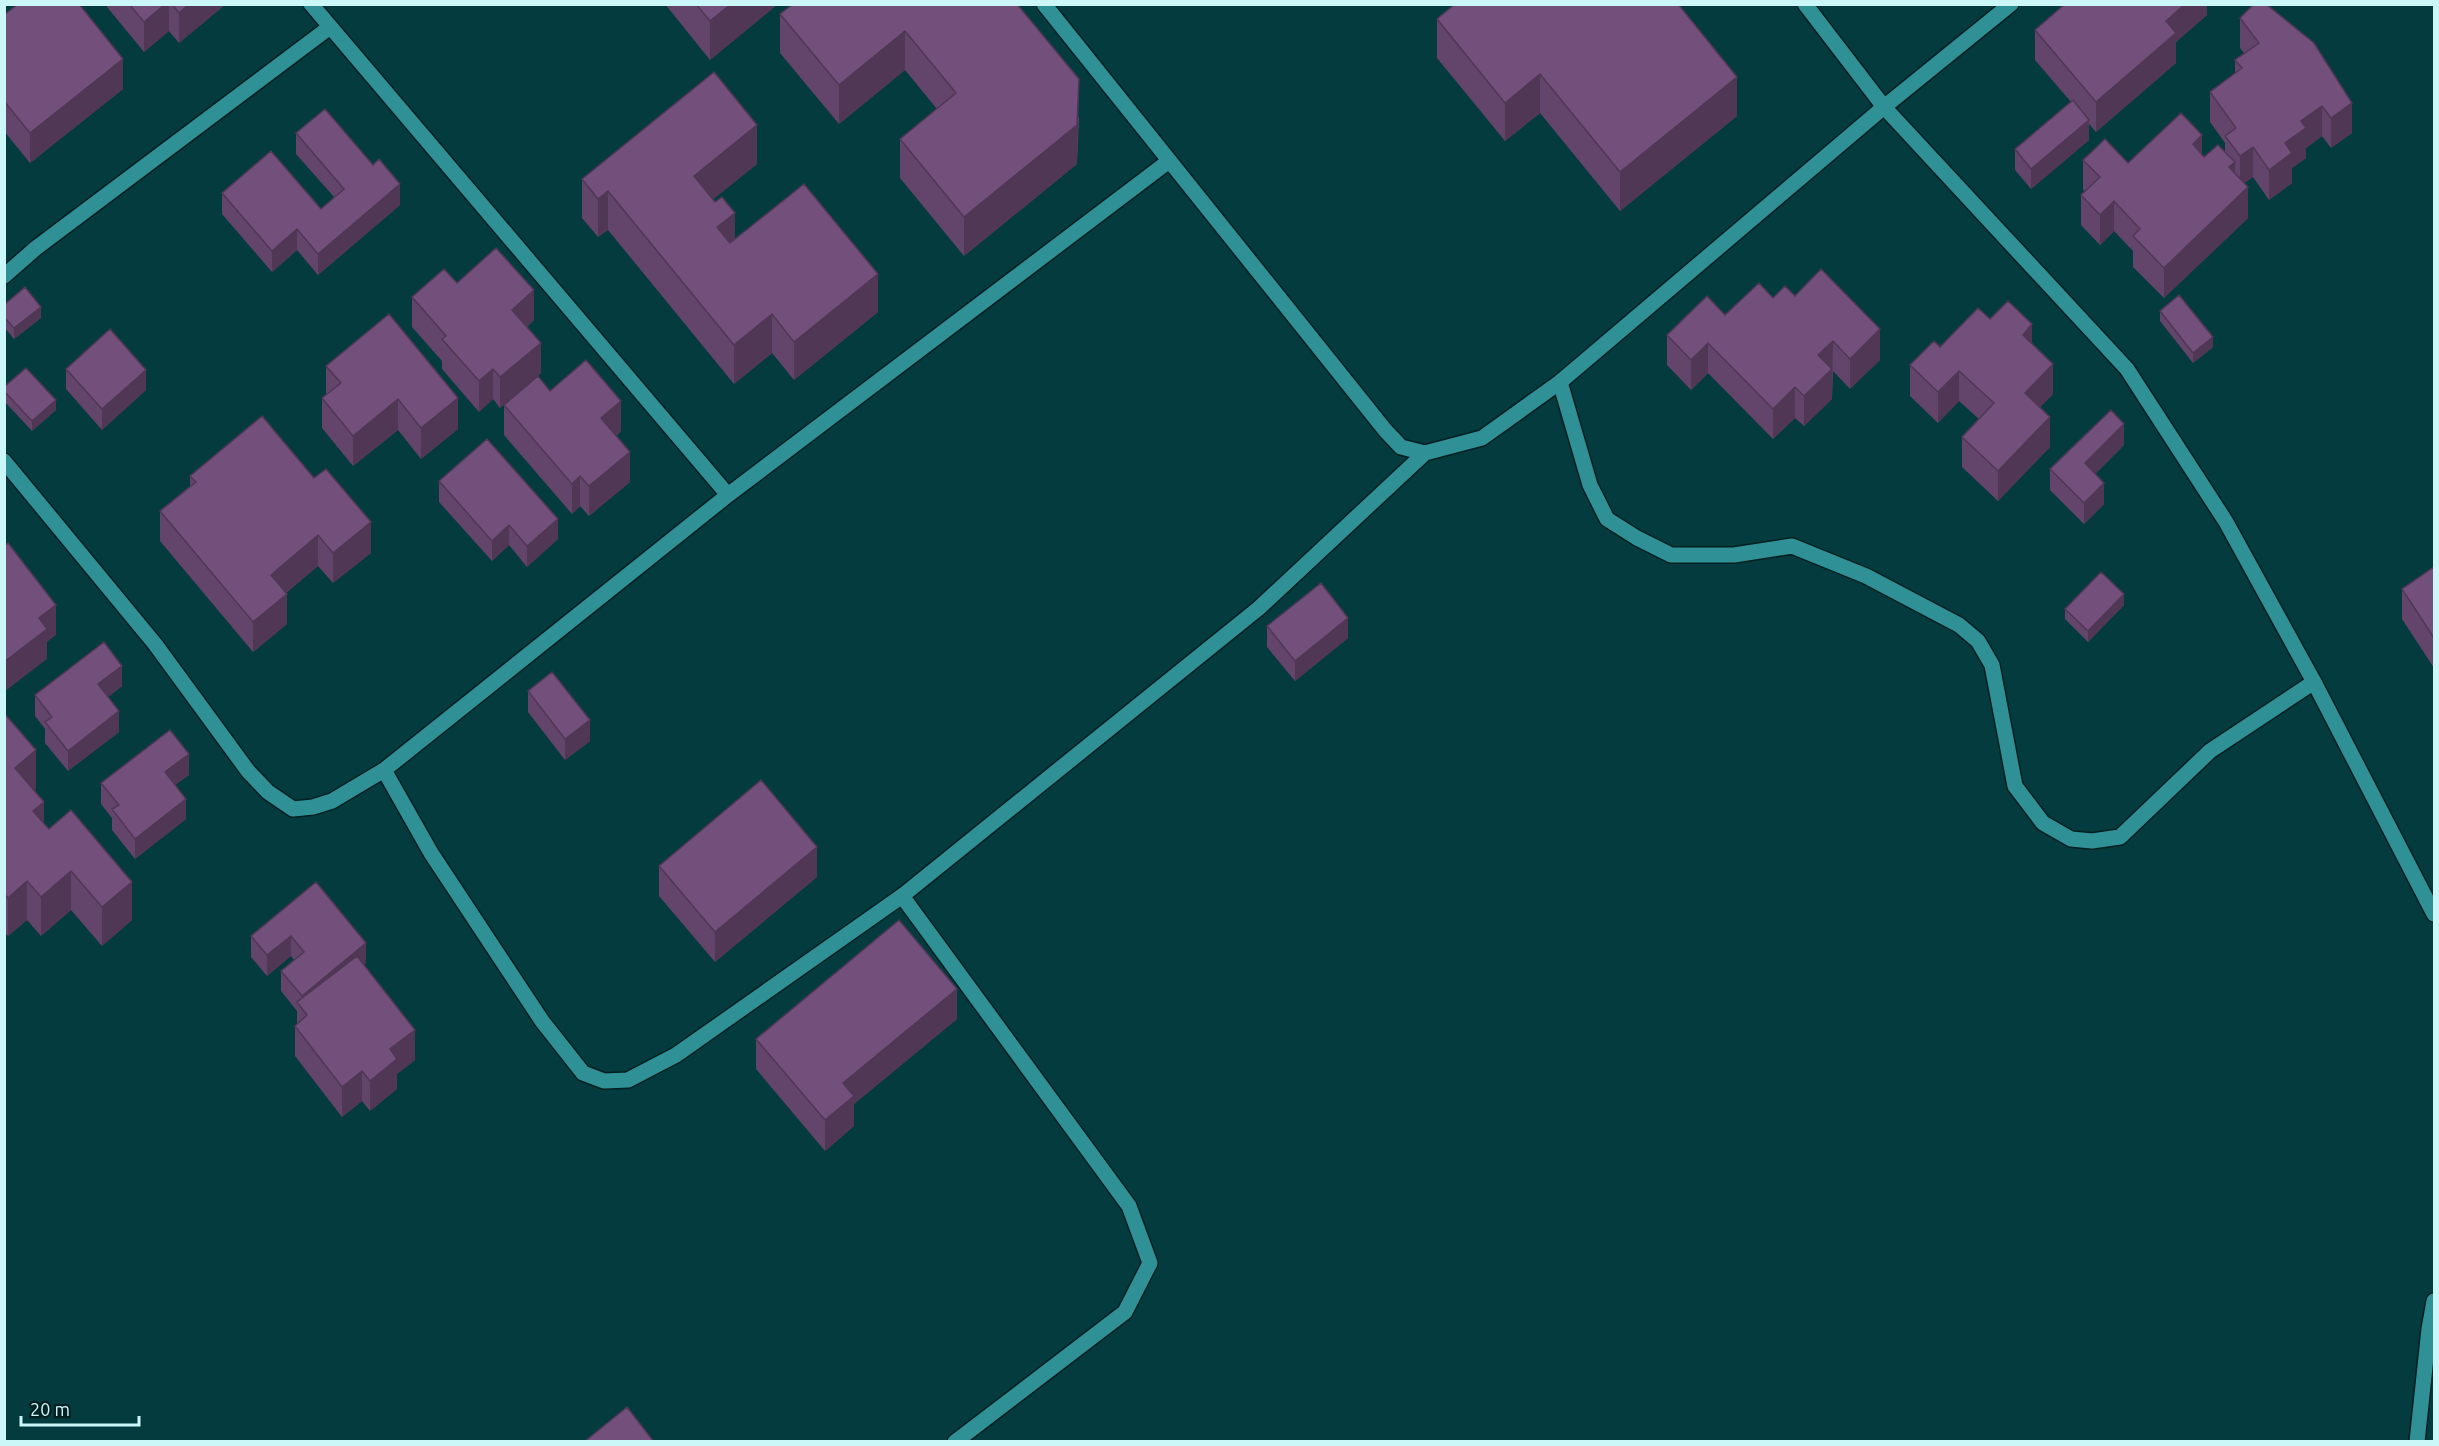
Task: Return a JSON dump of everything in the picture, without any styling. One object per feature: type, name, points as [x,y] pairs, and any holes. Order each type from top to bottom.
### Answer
[{"type":"street","points":[[311,4],[728,495]]},
{"type":"street","points":[[1044,4],[1385,430],[1401,447],[1425,453]]},
{"type":"street","points":[[1805,4],[1884,107],[2127,369],[2226,522],[2314,682],[2434,914]]},
{"type":"street","points":[[384,770],[431,853],[542,1021],[583,1074],[604,1081],[628,1080],[676,1055],[902,896],[1259,608],[1425,453],[1482,438],[1560,382],[1884,107],[2011,4]]},
{"type":"street","points":[[4,276],[36,248],[330,27]]},
{"type":"street","points":[[4,461],[155,644],[248,771],[268,792],[293,808],[313,807],[332,801],[384,770],[728,495],[1169,161]]},
{"type":"street","points":[[1560,382],[1590,485],[1607,519],[1637,538],[1671,555],[1734,555],[1792,546],[1866,576],[1959,625],[1978,640],[1992,665],[2015,786],[2043,823],[2071,839],[2092,841],[2120,837],[2210,751],[2314,682]]},
{"type":"street","points":[[902,896],[1129,1206],[1150,1263],[1125,1312],[955,1442]]},
{"type":"street","points":[[2417,1442],[2434,1302]]},
{"type":"building","points":[[18,4],[79,4],[123,59],[30,133],[4,101],[4,15]]},
{"type":"building","points":[[129,4],[165,4],[144,22]]},
{"type":"building","points":[[172,4],[189,4],[179,13]]},
{"type":"building","points":[[696,4],[731,4],[710,21]]},
{"type":"building","points":[[793,4],[1017,4],[1079,79],[1077,125],[964,217],[900,139],[956,93],[905,31],[839,85],[780,14]]},
{"type":"building","points":[[1455,4],[1678,4],[1737,77],[1620,172],[1540,74],[1505,103],[1437,19]]},
{"type":"building","points":[[2065,4],[2185,4],[2166,21],[2176,33],[2096,102],[2035,30]]},
{"type":"building","points":[[2254,4],[2266,4],[2314,43],[2352,103],[2331,118],[2322,106],[2301,121],[2306,128],[2285,143],[2292,153],[2269,170],[2253,147],[2240,156],[2225,136],[2236,128],[2210,92],[2242,68],[2235,60],[2259,43],[2240,18]]},
{"type":"building","points":[[714,72],[757,125],[694,176],[715,202],[722,197],[735,213],[717,227],[730,243],[804,184],[878,274],[794,342],[772,314],[734,345],[608,191],[598,199],[582,179]]},
{"type":"building","points":[[2073,100],[2089,120],[2031,169],[2015,149]]},
{"type":"building","points":[[325,109],[373,165],[379,159],[400,184],[318,254],[297,229],[272,251],[222,193],[271,151],[321,209],[344,189],[296,133]]},
{"type":"building","points":[[2181,113],[2202,135],[2193,144],[2204,157],[2218,145],[2235,162],[2229,167],[2248,187],[2164,268],[2133,236],[2140,229],[2114,201],[2100,215],[2081,195],[2100,177],[2083,160],[2105,139],[2128,163]]},
{"type":"building","points":[[496,248],[534,290],[512,310],[541,343],[500,377],[493,369],[479,381],[442,339],[446,336],[412,297],[444,269],[457,283]]},
{"type":"building","points":[[1821,269],[1880,329],[1850,359],[1833,341],[1818,355],[1832,369],[1804,396],[1795,387],[1773,409],[1708,343],[1691,360],[1667,335],[1707,296],[1725,315],[1759,283],[1773,298],[1785,286],[1795,296]]},
{"type":"building","points":[[25,287],[41,307],[14,328],[4,317],[4,305]]},
{"type":"building","points":[[2179,295],[2213,337],[2193,353],[2160,311]]},
{"type":"building","points":[[2008,301],[2032,324],[2023,335],[2053,364],[2025,393],[2050,417],[1998,471],[1962,437],[1994,403],[1959,371],[1938,392],[1910,365],[1934,341],[1940,347],[1978,308],[1990,319]]},
{"type":"building","points":[[389,314],[458,398],[421,428],[398,399],[353,436],[322,398],[341,383],[326,366]]},
{"type":"building","points":[[110,329],[146,370],[102,409],[66,369]]},
{"type":"building","points":[[586,360],[621,401],[601,418],[630,452],[589,486],[580,476],[572,484],[504,405],[538,376],[550,391]]},
{"type":"building","points":[[26,368],[56,400],[32,421],[4,391],[4,387]]},
{"type":"building","points":[[2111,410],[2124,424],[2085,463],[2104,483],[2084,503],[2050,469]]},
{"type":"building","points":[[262,416],[314,478],[326,469],[371,522],[333,553],[318,535],[271,575],[287,594],[253,622],[160,511],[196,482],[190,476]]},
{"type":"building","points":[[487,439],[558,519],[527,546],[509,525],[492,541],[439,481]]},
{"type":"building","points":[[8,543],[56,605],[39,618],[47,629],[4,662],[4,546]]},
{"type":"building","points":[[2434,567],[2434,638],[2402,589]]},
{"type":"building","points":[[2101,572],[2124,594],[2088,631],[2065,609]]},
{"type":"building","points":[[1321,583],[1348,618],[1295,661],[1267,626]]},
{"type":"building","points":[[104,642],[122,666],[98,684],[119,711],[68,751],[45,722],[52,717],[35,695]]},
{"type":"building","points":[[552,672],[590,720],[565,739],[528,691]]},
{"type":"building","points":[[4,713],[36,750],[15,768],[44,802],[33,811],[49,829],[71,810],[132,882],[102,907],[71,871],[41,897],[27,881],[8,898],[4,894]]},
{"type":"building","points":[[170,730],[189,754],[165,772],[186,799],[135,839],[112,809],[119,805],[101,783]]},
{"type":"building","points":[[761,780],[817,847],[715,932],[659,866]]},
{"type":"building","points":[[316,882],[366,943],[302,996],[281,971],[304,952],[291,936],[267,955],[251,936]]},
{"type":"building","points":[[899,920],[957,989],[843,1083],[854,1096],[825,1120],[756,1039]]},
{"type":"building","points":[[357,956],[415,1030],[390,1049],[397,1059],[370,1081],[362,1071],[342,1087],[295,1026],[307,1015],[297,1002]]},
{"type":"building","points":[[627,1407],[654,1442],[584,1442]]}]
